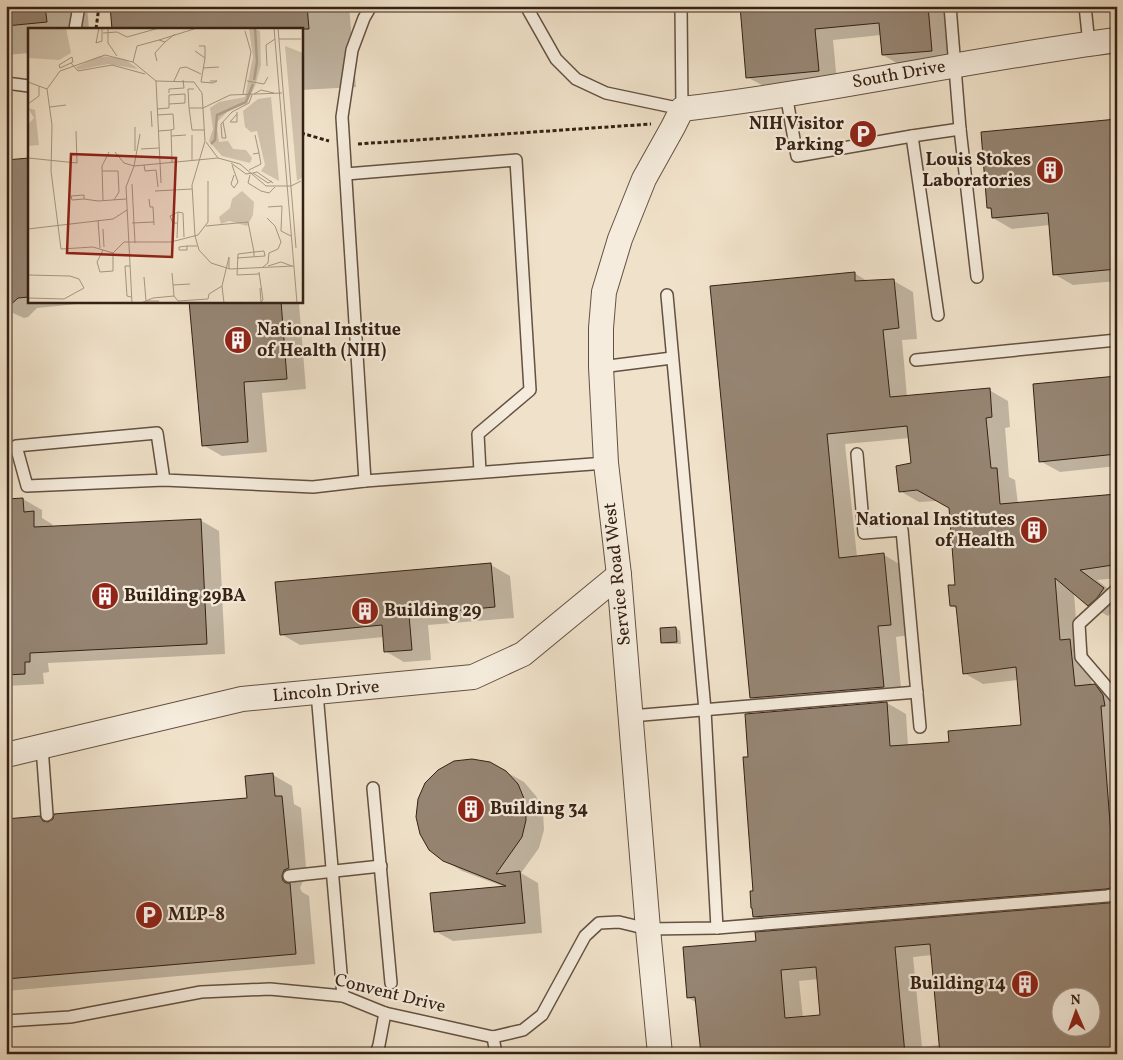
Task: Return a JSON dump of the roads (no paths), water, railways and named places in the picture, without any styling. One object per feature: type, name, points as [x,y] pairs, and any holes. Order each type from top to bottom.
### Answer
[{"type":"street","name":"South Drive","points":[[677,118],[741,102],[786,94],[1117,40]]},
{"type":"street","name":"Service Road West","points":[[660,1054],[619,575],[606,463],[601,328],[604,292],[620,239],[644,178],[677,118]]},
{"type":"street","name":"Lincoln Drive","points":[[6,755],[242,699],[473,677],[523,654],[619,575]]},
{"type":"lane","points":[[76,28],[79,6]]},
{"type":"lane","points":[[365,481],[342,117],[352,50],[364,18],[371,6]]},
{"type":"lane","points":[[526,6],[556,59],[576,78],[606,93],[677,118],[681,6]]},
{"type":"lane","points":[[950,6],[960,129],[977,277]]},
{"type":"lane","points":[[1085,6],[1089,44]]},
{"type":"lane","points":[[6,83],[28,86]]},
{"type":"lane","points":[[786,94],[797,156],[960,129]]},
{"type":"lane","points":[[912,136],[938,315]]},
{"type":"lane","points":[[346,174],[516,160],[530,390],[478,434],[480,472]]},
{"type":"lane","points":[[667,295],[704,710],[718,928]]},
{"type":"lane","points":[[916,360],[1117,340]]},
{"type":"lane","points":[[602,367],[672,358]]},
{"type":"lane","points":[[164,480],[157,434],[16,446],[27,486],[164,480],[313,487],[365,481],[606,463]]},
{"type":"lane","points":[[857,454],[864,533],[902,530],[920,727]]},
{"type":"lane","points":[[1117,589],[1079,624],[1082,657],[1117,699]]},
{"type":"lane","points":[[631,716],[917,692]]},
{"type":"lane","points":[[317,693],[343,996]]},
{"type":"lane","points":[[42,746],[47,815]]},
{"type":"lane","points":[[373,788],[391,983]]},
{"type":"lane","points":[[289,876],[381,866]]},
{"type":"lane","points":[[648,929],[718,928],[1117,894]]},
{"type":"lane","name":"Convent Drive","points":[[6,1021],[70,1017],[200,992],[270,989],[343,996],[385,1013],[493,1037],[523,1030],[542,1015],[586,936],[598,923],[619,922],[648,929]]},
{"type":"lane","points":[[376,1054],[385,1013]]},
{"type":"lane","points":[[493,1037],[496,1054]]},
{"type":"place","name":"NIH Visitor Parking","points":[[863,134]]},
{"type":"place","name":"Louis Stokes Laboratories","points":[[1050,170]]},
{"type":"place","name":"National Institue of Health (NIH)","points":[[238,340]]},
{"type":"place","name":"National Institutes of Health","points":[[1034,530]]},
{"type":"place","name":"Building 29BA","points":[[105,596]]},
{"type":"place","name":"Building 29","points":[[365,611]]},
{"type":"place","name":"Building 34","points":[[471,809]]},
{"type":"place","name":"MLP-8","points":[[149,915]]},
{"type":"place","name":"Building 14","points":[[1025,984]]}]
